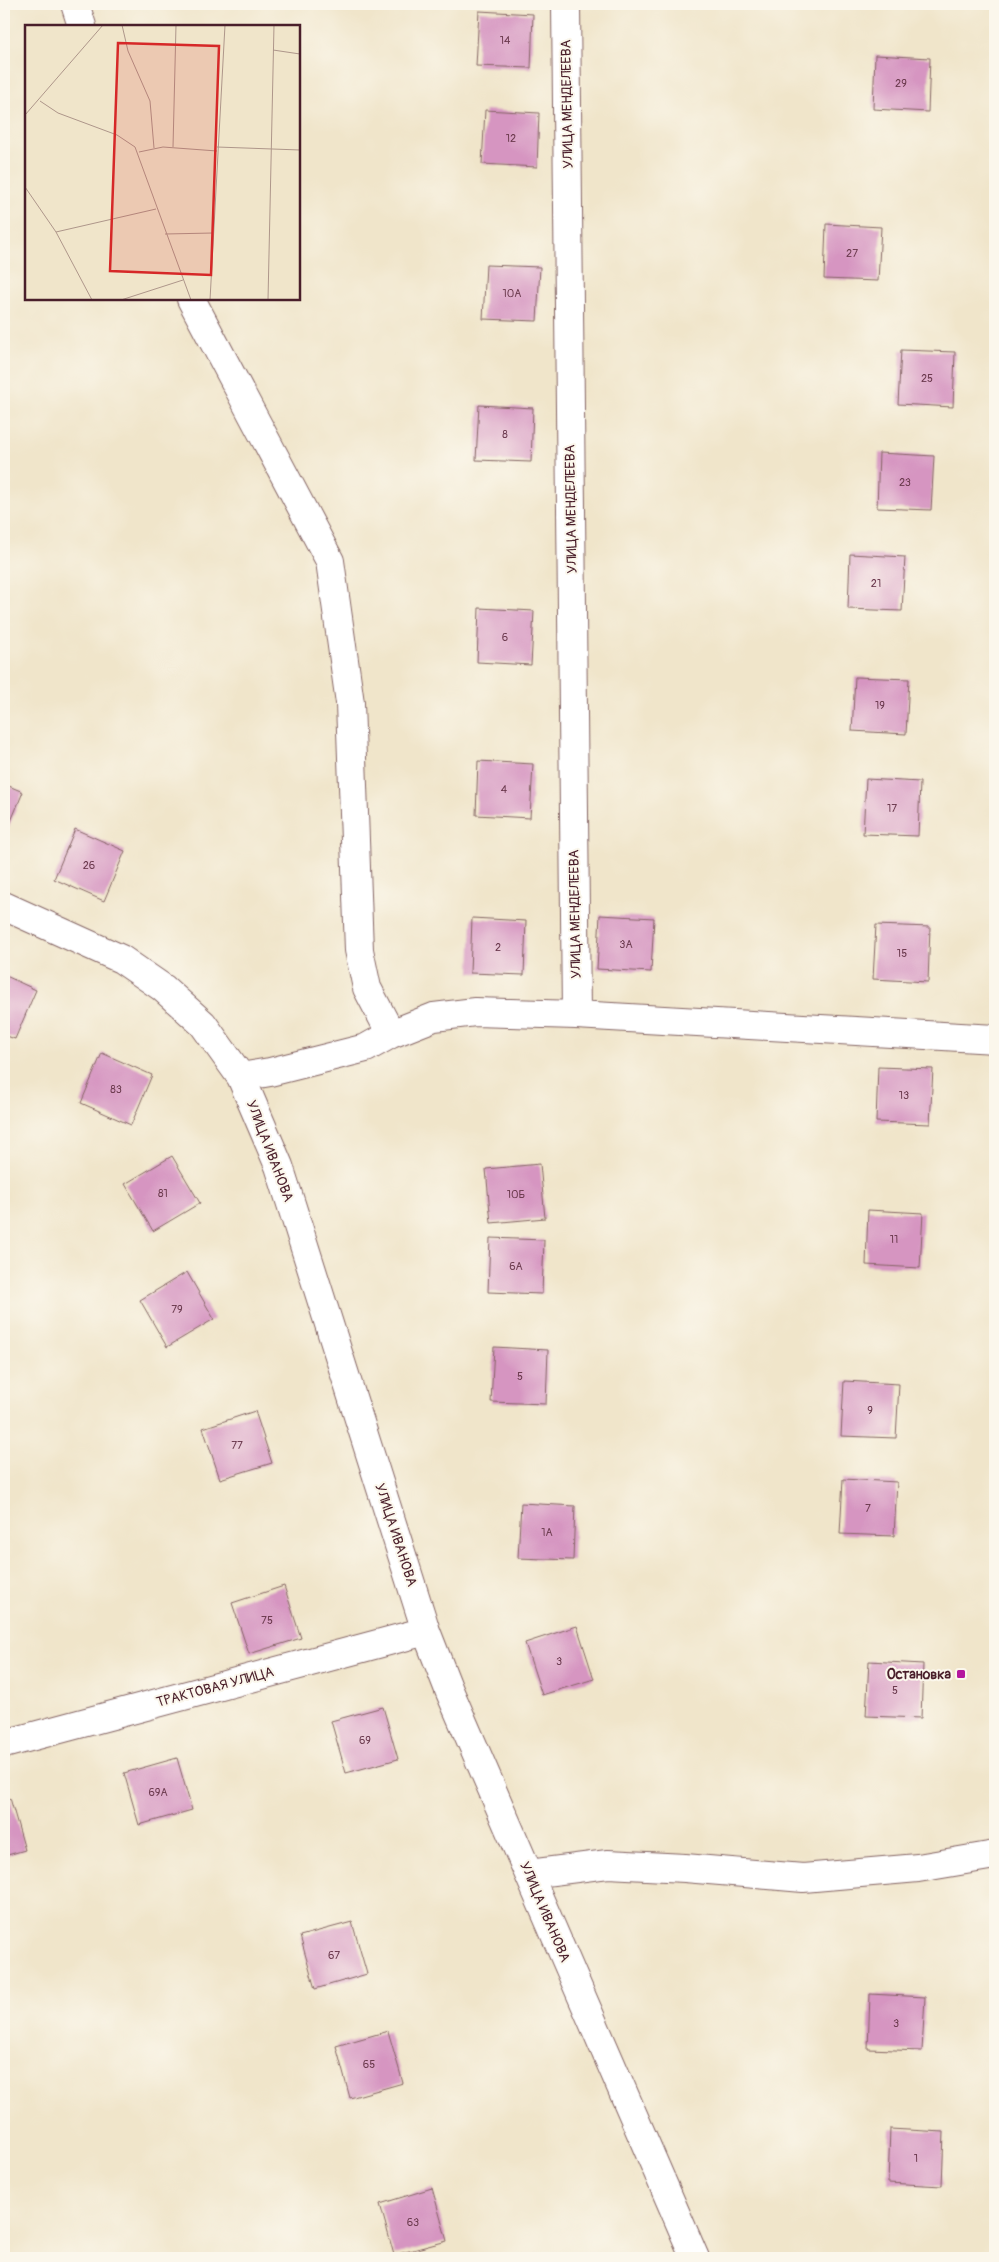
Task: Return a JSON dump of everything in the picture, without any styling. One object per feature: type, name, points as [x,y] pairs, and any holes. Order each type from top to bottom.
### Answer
[{"type":"street","points":[[75,4],[82,25]]},
{"type":"street","name":"УЛИЦА МЕНДЕЛЕЕВА","points":[[566,4],[576,1015]]},
{"type":"street","points":[[192,300],[330,561],[350,703],[359,950],[367,988],[391,1034]]},
{"type":"street","name":"УЛИЦА ИВАНОВА","points":[[4,906],[120,959],[163,988],[203,1024],[241,1077],[278,1166],[426,1631],[449,1690],[695,2258]]},
{"type":"street","points":[[241,1077],[270,1072],[366,1048],[391,1034],[434,1017],[475,1012],[576,1015],[995,1039]]},
{"type":"street","name":"ТРАКТОВАЯ УЛИЦА","points":[[4,1744],[426,1631]]},
{"type":"street","points":[[528,1874],[608,1864],[685,1868],[803,1878],[918,1868],[995,1855]]},
{"type":"building","points":[[479,11],[533,14],[531,68],[476,66]]},
{"type":"building","points":[[875,55],[930,58],[928,112],[873,109]]},
{"type":"building","points":[[485,110],[539,113],[537,167],[482,164]]},
{"type":"building","points":[[826,224],[881,227],[878,281],[824,279]]},
{"type":"building","points":[[486,265],[540,267],[537,321],[483,319]]},
{"type":"building","points":[[901,350],[955,352],[953,407],[898,404]]},
{"type":"building","points":[[479,405],[533,408],[531,462],[476,460]]},
{"type":"building","points":[[879,453],[934,456],[931,510],[877,508]]},
{"type":"building","points":[[850,554],[905,557],[902,611],[848,609]]},
{"type":"building","points":[[479,608],[534,611],[531,665],[477,662]]},
{"type":"building","points":[[855,677],[909,679],[906,734],[852,731]]},
{"type":"building","points":[[478,761],[533,764],[530,818],[476,815]]},
{"type":"building","points":[[866,779],[920,782],[918,836],[863,834]]},
{"type":"building","points":[[4,784],[23,792],[4,838]]},
{"type":"building","points":[[75,829],[125,851],[104,901],[54,879]]},
{"type":"building","points":[[600,915],[654,918],[651,972],[597,969]]},
{"type":"building","points":[[472,918],[526,921],[524,975],[470,973]]},
{"type":"building","points":[[876,925],[930,927],[928,982],[873,979]]},
{"type":"building","points":[[4,975],[36,990],[15,1039],[4,1035]]},
{"type":"building","points":[[102,1053],[152,1075],[131,1125],[81,1103]]},
{"type":"building","points":[[878,1067],[933,1069],[930,1124],[876,1122]]},
{"type":"building","points":[[172,1156],[200,1203],[153,1231],[125,1184]]},
{"type":"building","points":[[540,1164],[545,1218],[491,1223],[486,1169]]},
{"type":"building","points":[[868,1210],[923,1213],[920,1268],[866,1265]]},
{"type":"building","points":[[490,1238],[544,1240],[542,1294],[488,1292]]},
{"type":"building","points":[[187,1272],[214,1319],[167,1347],[140,1300]]},
{"type":"building","points":[[494,1347],[548,1350],[546,1404],[491,1402]]},
{"type":"building","points":[[844,1381],[899,1384],[896,1438],[841,1436]]},
{"type":"building","points":[[255,1411],[272,1463],[220,1479],[203,1428]]},
{"type":"building","points":[[843,1479],[897,1482],[894,1536],[840,1534]]},
{"type":"building","points":[[521,1503],[575,1506],[573,1560],[518,1558]]},
{"type":"building","points":[[284,1586],[301,1638],[249,1654],[232,1603]]},
{"type":"building","points":[[577,1626],[594,1679],[542,1695],[525,1643]]},
{"type":"building","points":[[869,1661],[923,1664],[921,1718],[866,1716]]},
{"type":"building","points":[[383,1707],[398,1759],[346,1773],[331,1721]]},
{"type":"building","points":[[177,1758],[192,1810],[139,1825],[124,1773]]},
{"type":"building","points":[[10,1798],[25,1850],[4,1856],[4,1800]]},
{"type":"building","points":[[352,1922],[367,1974],[315,1989],[300,1936]]},
{"type":"building","points":[[870,1994],[925,1997],[922,2051],[868,2049]]},
{"type":"building","points":[[388,2031],[403,2083],[350,2098],[336,2046]]},
{"type":"building","points":[[890,2129],[944,2132],[942,2186],[888,2183]]},
{"type":"building","points":[[432,2188],[447,2241],[394,2255],[380,2204]]},
{"type":"place","name":"Остановка","points":[[961,1674]]}]
